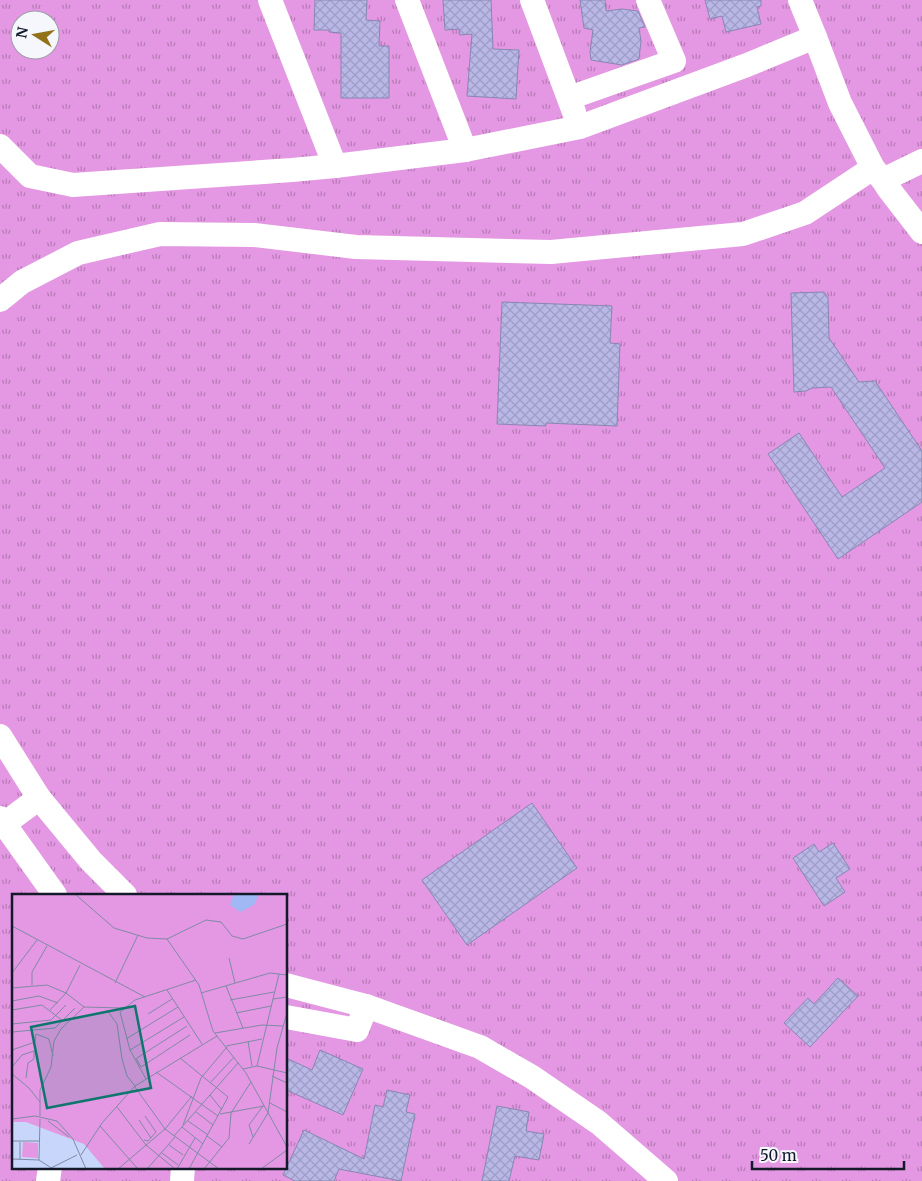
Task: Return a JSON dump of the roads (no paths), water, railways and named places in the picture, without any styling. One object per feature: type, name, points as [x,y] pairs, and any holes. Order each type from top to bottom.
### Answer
[{"type":"street","points":[[270,0],[335,166]]},
{"type":"street","points":[[407,0],[466,150]]},
{"type":"street","points":[[532,0],[580,127]]},
{"type":"street","points":[[569,98],[674,61],[648,0]]},
{"type":"street","points":[[800,0],[840,103],[878,174],[922,232]]},
{"type":"street","points":[[0,146],[30,176],[73,185],[282,171],[466,150],[580,127],[815,38]]},
{"type":"street","points":[[0,300],[22,282],[78,253],[160,234],[254,235],[356,247],[551,252],[743,234],[805,213],[878,174],[922,161]]},
{"type":"street","points":[[0,736],[39,798],[91,861],[124,894]]},
{"type":"street","points":[[39,798],[1,823],[54,894]]},
{"type":"street","points":[[288,986],[366,1006],[480,1047],[532,1077],[599,1123],[666,1181]]},
{"type":"street","points":[[288,1017],[357,1030],[366,1006]]},
{"type":"street","points":[[48,1181],[50,1168]]},
{"type":"street","points":[[182,1181],[183,1168]]}]
